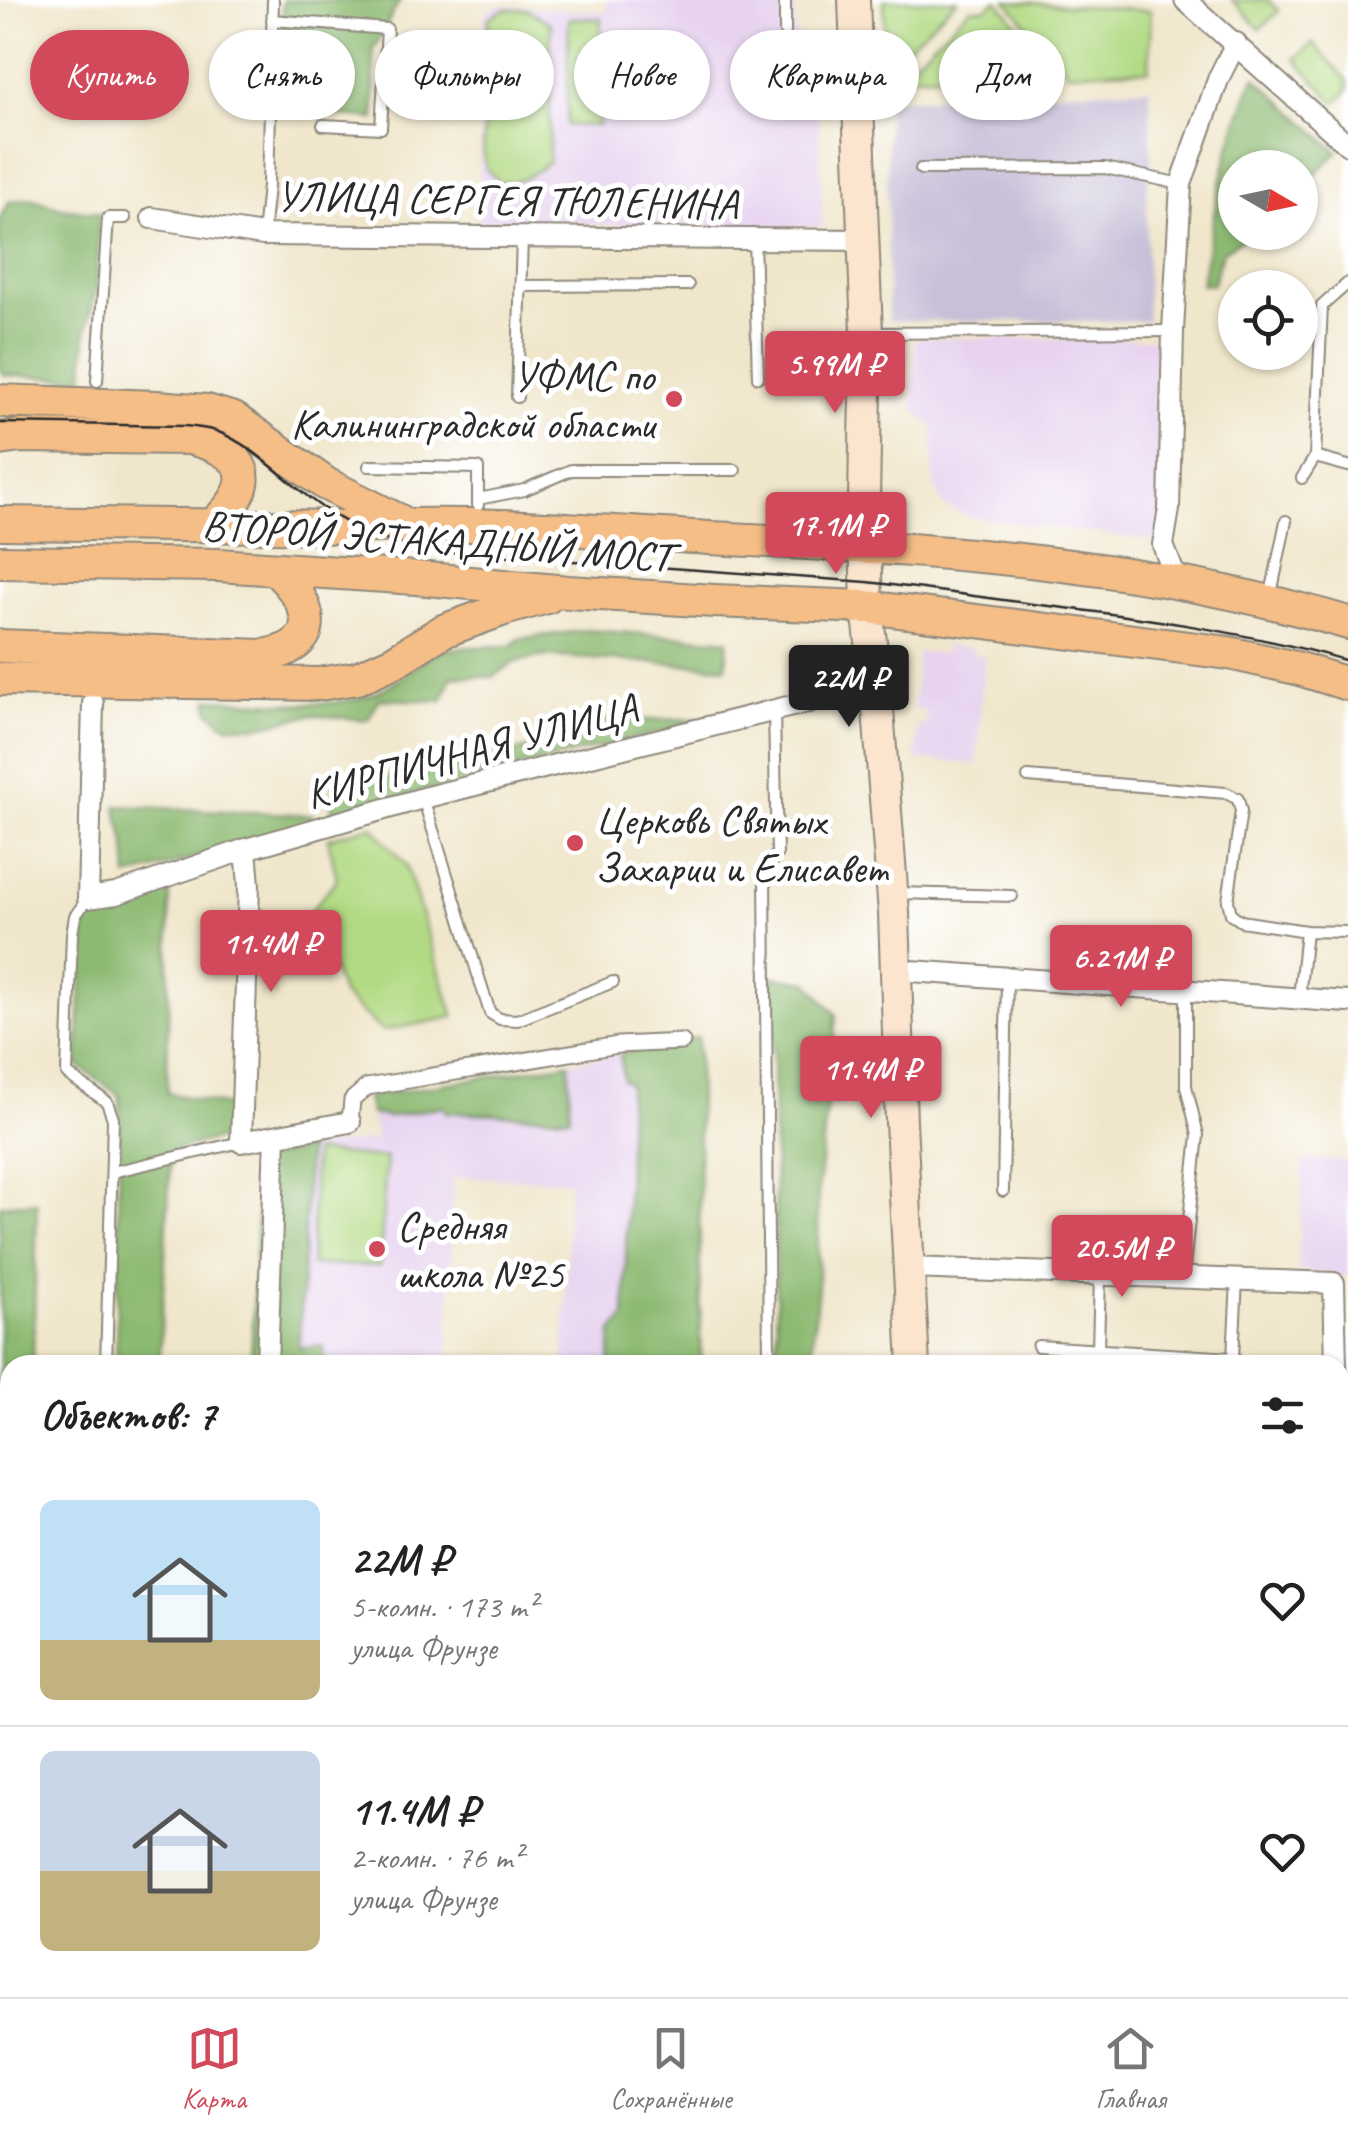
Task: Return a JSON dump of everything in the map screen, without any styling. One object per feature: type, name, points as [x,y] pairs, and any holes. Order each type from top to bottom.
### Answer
[{"type":"main road","points":[[854,0],[867,333],[867,607],[897,970],[914,1355]]},
{"type":"main road","points":[[0,401],[157,407],[207,411],[234,419],[326,484],[409,524]]},
{"type":"main road","points":[[0,438],[189,438],[216,444],[242,469],[242,480],[234,504],[214,524]]},
{"type":"main road","name":"ВТОРОЙ ЭСТАКАДНЫЙ МОСТ","points":[[0,523],[356,527],[409,524],[478,512],[960,554],[1126,575],[1188,585],[1348,624]]},
{"type":"main road","name":"ВТОРОЙ ЭСТАКАДНЫЙ МОСТ","points":[[0,562],[218,565],[568,592],[867,607],[1229,654],[1348,684]]},
{"type":"main road","points":[[0,646],[264,656],[285,652],[301,640],[307,624],[306,611],[292,585],[275,569]]},
{"type":"main road","points":[[0,679],[319,684],[357,678],[393,662],[443,631],[568,592]]},
{"type":"street","points":[[1185,0],[1348,144]]},
{"type":"street","points":[[1188,585],[1173,571],[1163,545],[1168,510],[1181,184],[1236,43]]},
{"type":"street","name":"УЛИЦА СЕРГЕЯ ТЮЛЕНИНА","points":[[152,218],[264,235],[863,240]]},
{"type":"street","points":[[1126,575],[1138,571],[1163,545]]},
{"type":"street","name":"КИРПИЧНАЯ УЛИЦА","points":[[88,898],[116,894],[246,849],[424,798],[876,684]]},
{"type":"street","points":[[88,898],[93,703]]},
{"type":"street","points":[[246,849],[249,884],[241,1142],[350,1122],[352,1100],[367,1087],[618,1046],[682,1042]]},
{"type":"street","points":[[897,970],[1348,1002]]},
{"type":"street","points":[[267,1355],[275,1136]]},
{"type":"street","points":[[910,1268],[1341,1283],[1337,1355]]},
{"type":"lane","points":[[264,235],[273,0]]},
{"type":"lane","points":[[785,0],[785,30]]},
{"type":"lane","points":[[272,20],[387,29],[381,128],[323,125]]},
{"type":"lane","points":[[921,168],[1105,168],[1181,184]]},
{"type":"lane","points":[[97,382],[108,218],[125,218]]},
{"type":"lane","points":[[517,396],[522,237]]},
{"type":"lane","points":[[754,240],[758,377]]},
{"type":"lane","points":[[1302,478],[1315,457],[1322,306],[1348,283]]},
{"type":"lane","points":[[520,286],[688,285]]},
{"type":"lane","points":[[867,333],[1173,331]]},
{"type":"lane","points":[[1315,457],[1348,466]]},
{"type":"lane","points":[[369,466],[478,468],[478,512],[571,470],[735,470]]},
{"type":"lane","points":[[1269,603],[1286,521]]},
{"type":"lane","points":[[769,1355],[765,873],[777,854],[774,710]]},
{"type":"lane","points":[[1028,777],[1226,792],[1238,798],[1241,812],[1228,900],[1231,914],[1241,920],[1306,931],[1348,932]]},
{"type":"lane","points":[[424,798],[490,1012],[500,1019],[517,1020],[614,982]]},
{"type":"lane","points":[[892,893],[1012,896]]},
{"type":"lane","points":[[88,898],[75,916],[72,934],[66,1074],[107,1102],[113,1119],[106,1355]]},
{"type":"lane","points":[[1299,998],[1306,931]]},
{"type":"lane","points":[[1003,1191],[1007,978]]},
{"type":"lane","points":[[1183,1277],[1198,1135],[1186,1086],[1186,989]]},
{"type":"lane","points":[[112,1172],[241,1142]]},
{"type":"lane","points":[[1098,1349],[1100,1274]]},
{"type":"lane","points":[[1237,1280],[1238,1355]]},
{"type":"lane","points":[[1038,1346],[1163,1355]]},
{"type":"shaded area","points":[[608,0],[795,0],[795,30],[730,30],[730,120],[818,120],[823,227],[478,223],[481,120],[554,120],[554,30],[484,30],[485,14],[497,5],[606,12]]},
{"type":"shaded area","points":[[1150,88],[1147,321],[888,321],[887,120],[919,120],[919,99],[939,98],[939,120],[1065,120],[1065,92]]},
{"type":"shaded area","points":[[915,338],[1166,339],[1156,541],[971,517],[943,506],[933,481],[934,428],[913,409]]},
{"type":"shaded area","points":[[946,645],[973,648],[973,654],[984,656],[977,764],[916,759],[918,724],[926,725],[926,711],[913,710],[917,652],[945,653]]},
{"type":"shaded area","name":"Средняя школа №25","points":[[620,1054],[622,1079],[629,1084],[624,1355],[564,1355],[569,1180],[453,1177],[448,1355],[324,1355],[323,1346],[299,1349],[308,1149],[376,1139],[367,1097]]},
{"type":"shaded area","points":[[1303,1160],[1348,1161],[1348,1276],[1298,1271]]},
{"type":"green space","points":[[283,0],[400,0],[384,30],[375,30],[375,119],[355,117],[355,30],[281,30]]},
{"type":"green space","points":[[884,0],[957,0],[919,36],[919,30],[885,30]]},
{"type":"green space","points":[[997,0],[1022,30],[948,30],[971,8],[985,9]]},
{"type":"green space","points":[[1232,0],[1268,0],[1279,11],[1260,29]]},
{"type":"green space","points":[[1007,1],[1151,11],[1149,70],[1068,72],[1065,30],[1032,30]]},
{"type":"green space","points":[[504,9],[527,9],[551,24],[551,30],[488,30],[489,18]]},
{"type":"green space","points":[[569,18],[601,19],[601,30],[574,30],[574,120],[599,120],[599,126],[567,125]]},
{"type":"green space","points":[[939,38],[939,75],[919,75],[919,57]]},
{"type":"green space","points":[[1313,43],[1348,81],[1348,91],[1335,103],[1295,59]]},
{"type":"green space","points":[[1255,77],[1338,152],[1318,171],[1318,150],[1229,150]]},
{"type":"green space","points":[[485,120],[550,120],[549,162],[524,179],[500,183],[487,169],[483,156]]},
{"type":"green space","points":[[1218,196],[1218,250],[1225,250],[1213,284],[1201,284]]},
{"type":"green space","points":[[30,198],[61,208],[99,213],[97,286],[86,332],[84,379],[3,375],[0,370],[0,217],[9,202]]},
{"type":"green space","points":[[588,630],[728,640],[726,667],[543,656],[515,662],[493,677],[452,676],[442,701],[379,699],[368,720],[312,715],[257,726],[227,726],[209,711],[209,699],[291,703],[353,700],[380,691],[448,649],[511,646],[519,639]]},
{"type":"green space","points":[[713,719],[331,814],[335,785],[444,768],[563,741],[569,721]]},
{"type":"green space","points":[[116,806],[312,815],[312,825],[128,877],[126,846]]},
{"type":"green space","points":[[372,826],[406,865],[454,1017],[382,1031],[343,996],[310,912],[337,879],[328,838]]},
{"type":"green space","points":[[170,889],[167,1093],[231,1107],[230,1136],[171,1151],[160,1355],[116,1355],[120,1096],[77,1065],[86,915]]},
{"type":"green space","points":[[772,977],[808,982],[836,1015],[818,1191],[818,1287],[811,1355],[777,1355]]},
{"type":"green space","points":[[698,1037],[701,1355],[611,1355],[612,1333],[625,1317],[629,1084],[623,1080],[620,1054]]},
{"type":"green space","points":[[569,1063],[570,1117],[446,1112],[443,1106],[389,1117],[371,1114],[367,1097]]},
{"type":"green space","points":[[308,1149],[299,1348],[323,1346],[324,1355],[251,1355],[258,1196],[255,1161]]},
{"type":"green space","points":[[314,1152],[386,1158],[380,1266],[311,1265]]},
{"type":"green space","points":[[37,1202],[33,1355],[0,1355],[0,1205]]},
{"type":"tram line","points":[[0,423],[185,426],[216,431],[245,446],[334,515],[370,534],[422,550],[888,584],[1192,626],[1348,661]]},
{"type":"place","name":"УФМС по Калининградской области","points":[[674,399]]},
{"type":"place","name":"Церковь Святых Захарии и Елисавет","points":[[575,843]]},
{"type":"place","name":"Средняя школа №25","points":[[377,1249]]}]
